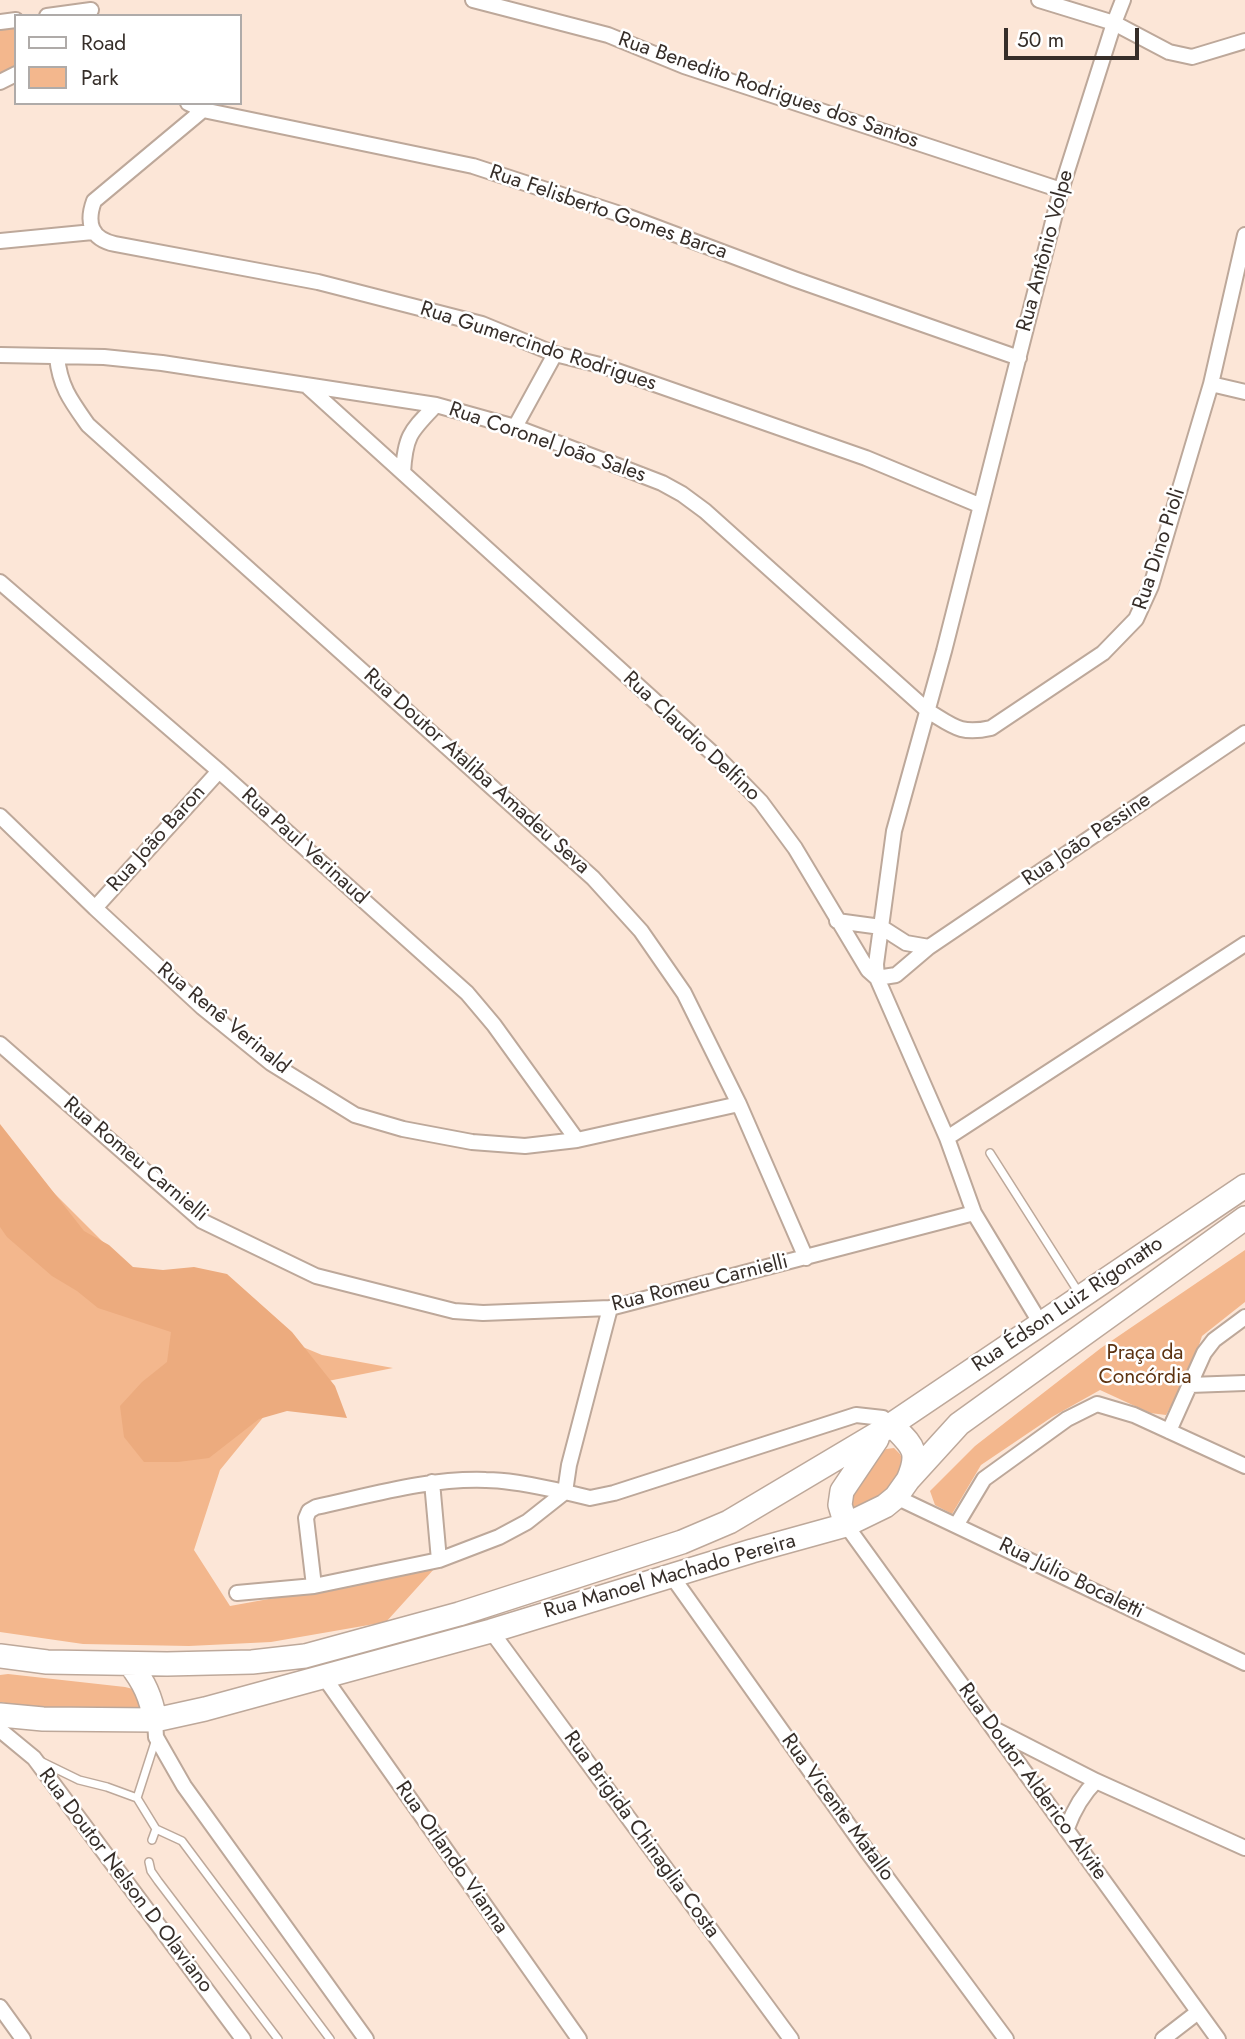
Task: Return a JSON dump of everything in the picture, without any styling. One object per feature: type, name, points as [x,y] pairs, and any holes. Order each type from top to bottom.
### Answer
[{"type":"main road","name":"Rua Édson Luiz Rigonatto","points":[[887,1428],[1245,1186]]},
{"type":"main road","name":"Rua Manoel Machado Pereira","points":[[0,1714],[156,1729],[324,1677],[491,1631],[671,1575],[846,1525],[885,1506],[959,1424],[1245,1218]]},
{"type":"main road","points":[[1037,1370],[1046,1350],[1041,1324]]},
{"type":"main road","points":[[846,1525],[840,1505],[842,1491],[887,1428],[911,1445],[914,1455],[915,1462],[902,1489]]},
{"type":"main road","name":"Rua Manoel Machado Pereira","points":[[0,1656],[47,1662],[218,1664],[304,1656],[459,1614],[682,1542],[729,1522],[887,1428]]},
{"type":"main road","points":[[0,1670],[47,1662]]},
{"type":"main road","points":[[130,1664],[145,1684],[152,1700],[156,1729]]},
{"type":"street","name":"Rua Benedito Rodrigues dos Santos","points":[[473,0],[607,35],[684,66],[1061,190]]},
{"type":"street","points":[[1039,0],[1114,23],[1170,52],[1192,57],[1245,41]]},
{"type":"street","name":"Rua Antônio Volpe","points":[[979,505],[1061,190],[1123,0]]},
{"type":"street","points":[[60,14],[92,9]]},
{"type":"street","name":"Rua Felisberto Gomes Barca","points":[[192,105],[203,110],[472,166],[629,217],[794,279],[1019,358]]},
{"type":"street","points":[[0,241],[93,232],[90,210],[94,201],[203,110]]},
{"type":"street","name":"Rua Gumercindo Rodrigues","points":[[93,232],[103,241],[115,244],[318,282],[482,324],[555,354],[600,365],[866,458],[979,505]]},
{"type":"street","name":"Rua Dino Pioli","points":[[928,711],[959,730],[972,732],[990,727],[1103,653],[1136,619],[1151,586],[1211,384],[1245,235]]},
{"type":"street","points":[[514,427],[555,354]]},
{"type":"street","name":"Rua Coronel João Sales","points":[[0,355],[104,356],[436,405],[514,427],[640,474],[682,494],[744,545],[928,711]]},
{"type":"street","name":"Rua Doutor Ataliba Amadeu Seva","points":[[57,357],[59,376],[67,395],[88,425],[593,878],[641,931],[684,993],[739,1104],[806,1258]]},
{"type":"street","points":[[1211,384],[1245,392]]},
{"type":"street","name":"Rua Claudio Delfino","points":[[306,385],[721,761],[761,802],[794,848],[868,970],[877,978],[947,1138],[974,1213],[1041,1324]]},
{"type":"street","points":[[403,473],[404,447],[411,431],[436,405]]},
{"type":"street","points":[[877,978],[876,964],[894,831],[928,711],[979,505]]},
{"type":"street","name":"Rua Paul Verinaud","points":[[0,582],[219,771],[467,993],[577,1140]]},
{"type":"street","name":"Rua João Pessine","points":[[877,978],[896,975],[929,947],[1245,733]]},
{"type":"street","name":"Rua João Baron","points":[[95,908],[219,771]]},
{"type":"street","name":"Rua Renê Verinald","points":[[0,816],[202,1007],[271,1063],[355,1115],[403,1129],[472,1142],[525,1146],[577,1140],[739,1104]]},
{"type":"street","points":[[837,921],[881,927],[906,943],[929,947]]},
{"type":"street","points":[[947,1138],[1244,946]]},
{"type":"street","name":"Rua Romeu Carnielli","points":[[0,1044],[202,1221],[316,1276],[454,1311],[484,1313],[610,1308],[974,1213]]},
{"type":"street","points":[[237,1593],[314,1586],[439,1560],[499,1537],[527,1522],[565,1492],[569,1465],[610,1308]]},
{"type":"street","points":[[1169,1431],[1204,1353],[1214,1340],[1245,1317]]},
{"type":"street","points":[[1190,1385],[1245,1383]]},
{"type":"street","points":[[957,1524],[984,1479],[1082,1410],[1097,1404],[1134,1415],[1245,1466]]},
{"type":"street","points":[[314,1586],[306,1518],[309,1511],[316,1507],[432,1482],[484,1479],[590,1498],[614,1493],[856,1415],[883,1418],[887,1428]]},
{"type":"street","points":[[432,1482],[439,1560]]},
{"type":"street","name":"Rua Júlio Bocaletti","points":[[902,1489],[957,1524],[1245,1663]]},
{"type":"street","name":"Rua Doutor Alderico Alvite","points":[[846,1525],[1218,2039]]},
{"type":"street","name":"Rua Vicente Matallo","points":[[671,1575],[867,1851],[1006,2039]]},
{"type":"street","name":"Rua Brigida Chinaglia Costa","points":[[491,1631],[791,2039]]},
{"type":"street","name":"Rua Orlando Vianna","points":[[324,1677],[579,2039]]},
{"type":"street","points":[[991,1728],[1096,1781],[1245,1848]]},
{"type":"street","points":[[156,1729],[184,1786],[366,2039]]},
{"type":"street","name":"Rua Doutor Nelson D Olaviano","points":[[0,1730],[34,1758],[243,2039]]},
{"type":"street","points":[[1067,1828],[1083,1795],[1096,1781]]},
{"type":"street","points":[[0,2007],[23,2039]]},
{"type":"street","points":[[1163,2039],[1198,2012]]},
{"type":"lane","points":[[990,1153],[1081,1296]]},
{"type":"lane","points":[[137,1798],[156,1729]]},
{"type":"lane","points":[[34,1758],[79,1780],[137,1798],[156,1829],[181,1841],[330,2039]]},
{"type":"lane","points":[[152,1840],[156,1829]]},
{"type":"lane","points":[[149,1861],[158,1881],[278,2039]]},
{"type":"green space","points":[[14,20],[14,69],[0,74],[0,22]]},
{"type":"green space","points":[[0,1139],[125,1264],[233,1318],[322,1355],[393,1368],[318,1383],[265,1415],[220,1470],[194,1550],[230,1606],[434,1569],[386,1622],[271,1642],[189,1646],[83,1644],[0,1632]]},
{"type":"green space","name":"Praça da Concórdia","points":[[1245,1250],[1245,1302],[1202,1336],[1191,1369],[1166,1415],[1150,1413],[1100,1390],[1052,1417],[981,1465],[952,1514],[935,1505],[930,1491],[975,1446],[1101,1348]]},
{"type":"green space","points":[[894,1448],[904,1463],[901,1473],[877,1505],[855,1515],[847,1505],[849,1489],[886,1449]]},
{"type":"green space","points":[[0,1675],[141,1691],[142,1710],[57,1713],[0,1702]]},
{"type":"shaded area","points":[[0,1124],[84,1231],[109,1245],[133,1267],[163,1270],[194,1267],[227,1274],[292,1332],[335,1386],[347,1418],[287,1411],[259,1419],[209,1458],[144,1462],[124,1437],[120,1406],[142,1382],[167,1362],[171,1332],[98,1308],[52,1276],[7,1237],[0,1227]]}]
